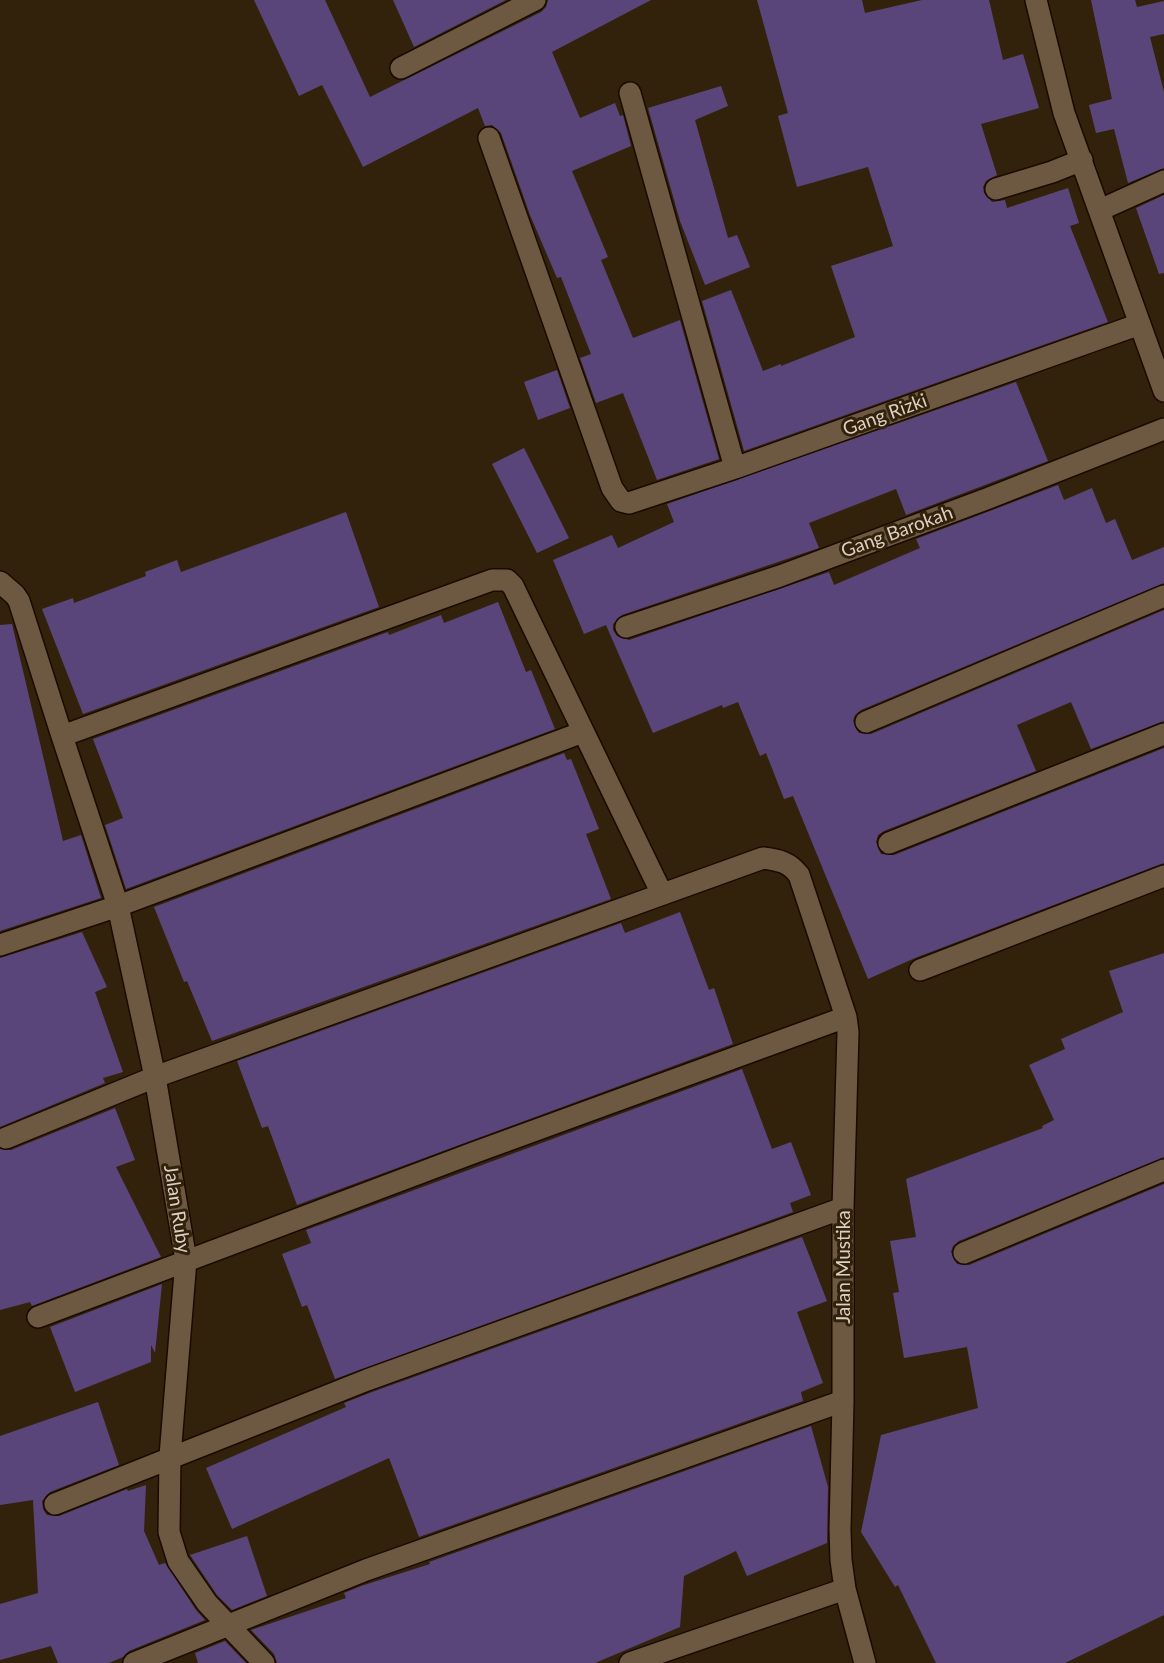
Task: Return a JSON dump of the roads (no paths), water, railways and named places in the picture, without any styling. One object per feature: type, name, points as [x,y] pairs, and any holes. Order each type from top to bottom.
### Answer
[{"type":"street","points":[[401,68],[534,0]]},
{"type":"street","points":[[1036,0],[1064,113],[1164,391]]},
{"type":"street","points":[[630,93],[735,468]]},
{"type":"street","name":"Gang Rizki","points":[[489,138],[612,488],[621,501],[629,503],[735,468],[1140,324]]},
{"type":"street","points":[[996,190],[1082,160]]},
{"type":"street","points":[[1100,210],[1164,181]]},
{"type":"street","name":"Gang Barokah","points":[[626,626],[780,576],[1164,429]]},
{"type":"street","points":[[6,1138],[155,1077],[662,894],[513,586],[507,580],[498,579],[62,736]]},
{"type":"street","name":"Jalan Ruby","points":[[0,582],[19,601],[118,906],[155,1077],[186,1260],[170,1457],[169,1523],[174,1548],[186,1573],[207,1603],[264,1663]]},
{"type":"street","points":[[866,722],[1164,596]]},
{"type":"street","points":[[0,945],[118,906],[583,732]]},
{"type":"street","points":[[889,843],[1164,734]]},
{"type":"street","name":"Jalan Mustika","points":[[662,894],[764,858],[792,866],[799,875],[846,1017],[848,1047],[843,1208],[840,1530],[845,1589],[865,1663]]},
{"type":"street","points":[[920,970],[1164,876]]},
{"type":"street","points":[[38,1317],[846,1017]]},
{"type":"street","points":[[964,1253],[1164,1170]]},
{"type":"street","points":[[55,1504],[367,1380],[843,1208]]},
{"type":"street","points":[[134,1663],[366,1570],[843,1401]]},
{"type":"street","points":[[630,1663],[845,1589]]}]
